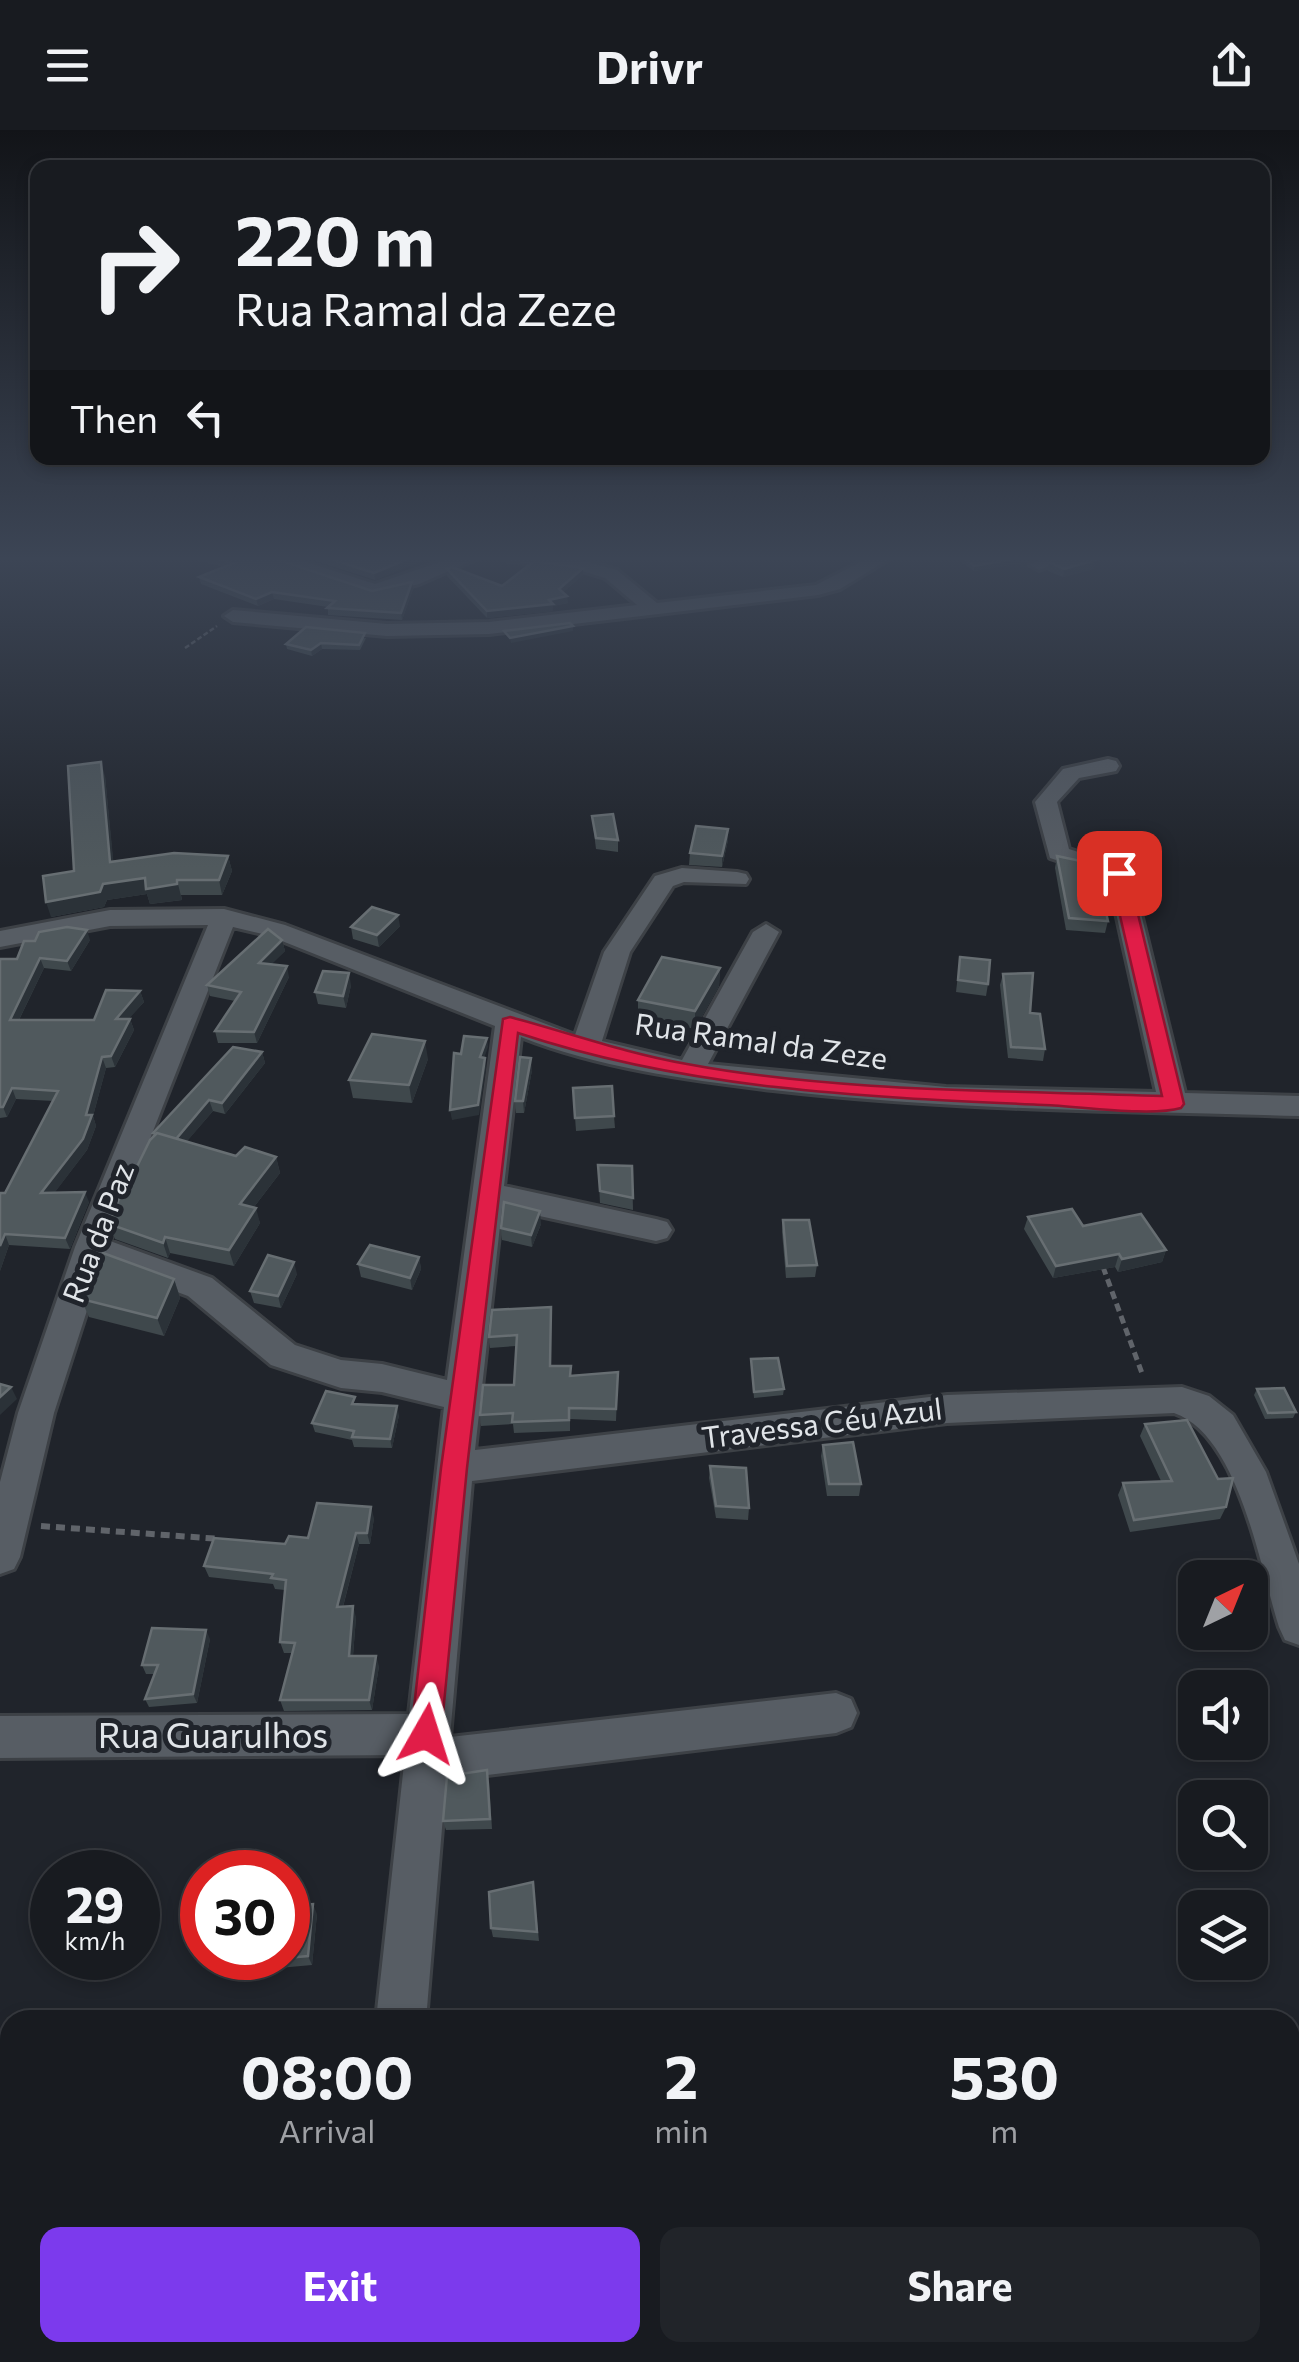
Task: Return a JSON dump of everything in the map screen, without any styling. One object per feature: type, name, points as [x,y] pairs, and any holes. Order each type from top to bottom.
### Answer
[{"type":"street","points":[[1108,766],[1082,767],[1065,774],[1046,802],[1048,821],[1058,852],[1119,873],[1174,1104]]},
{"type":"street","points":[[586,1048],[616,952],[664,881],[682,874],[737,880]]},
{"type":"street","name":"Rua Ramal da Zeze","points":[[0,939],[110,918],[224,917],[276,930],[510,1023],[586,1048],[690,1071],[875,1092],[1299,1106]]},
{"type":"street","name":"Rua da Paz","points":[[0,1558],[36,1413],[90,1247],[224,917]]},
{"type":"street","points":[[690,1071],[766,932]]},
{"type":"street","points":[[402,2010],[454,1468],[510,1023]]},
{"type":"street","points":[[489,1194],[656,1230]]},
{"type":"street","points":[[90,1247],[200,1287],[284,1356],[341,1374],[382,1378],[463,1398]]},
{"type":"street","points":[[1171,1401],[1224,1429],[1240,1456],[1299,1628]]},
{"type":"street","name":"Travessa Céu Azul","points":[[454,1468],[948,1409],[1171,1401]]},
{"type":"street","name":"Rua Guarulhos","points":[[0,1738],[426,1747],[836,1713]]},
{"type":"path","points":[[1102,1266],[1171,1401]]},
{"type":"path","points":[[8,1523],[236,1540]]},
{"type":"building","points":[[101,762],[110,862],[174,853],[228,856],[219,880],[177,880],[177,884],[146,889],[145,878],[103,884],[100,892],[46,902],[43,876],[74,871],[68,766]]},
{"type":"building","points":[[613,814],[618,840],[596,838],[592,816]]},
{"type":"building","points":[[696,826],[728,829],[722,856],[690,853]]},
{"type":"building","points":[[1057,856],[1095,864],[1108,921],[1069,918]]},
{"type":"building","points":[[372,907],[398,915],[377,935],[351,927]]},
{"type":"building","points":[[67,927],[87,930],[67,961],[40,958],[10,1020],[94,1020],[106,990],[140,991],[116,1019],[130,1019],[111,1056],[102,1057],[86,1115],[92,1115],[83,1139],[41,1193],[85,1192],[65,1238],[5,1234],[0,1246],[0,1193],[5,1193],[58,1091],[12,1088],[0,1107],[0,959],[17,959],[24,941],[35,941],[39,932]]},
{"type":"building","points":[[268,929],[282,940],[259,963],[287,966],[254,1032],[215,1031],[241,992],[207,985]]},
{"type":"building","points":[[662,957],[720,968],[695,1011],[638,1000]]},
{"type":"building","points":[[960,957],[990,960],[988,984],[958,980]]},
{"type":"building","points":[[323,971],[349,973],[343,996],[315,992]]},
{"type":"building","points":[[1033,973],[1030,1013],[1040,1014],[1045,1049],[1011,1047],[1003,974]]},
{"type":"building","points":[[372,1034],[425,1041],[409,1085],[349,1080]]},
{"type":"building","points":[[464,1036],[487,1038],[480,1057],[485,1058],[478,1105],[450,1110],[454,1053],[461,1054]]},
{"type":"building","points":[[233,1047],[262,1052],[222,1103],[209,1100],[176,1139],[153,1133]]},
{"type":"building","points":[[520,1057],[531,1058],[523,1101],[515,1101]]},
{"type":"building","points":[[612,1086],[614,1116],[575,1118],[573,1088]]},
{"type":"building","points":[[157,1133],[236,1156],[245,1147],[276,1157],[240,1204],[256,1208],[229,1250],[165,1237],[163,1243],[109,1224],[124,1186]]},
{"type":"building","points":[[598,1165],[632,1166],[633,1198],[600,1191]]},
{"type":"building","points":[[504,1202],[540,1211],[531,1235],[501,1228]]},
{"type":"building","points":[[1072,1209],[1083,1226],[1141,1214],[1166,1250],[1056,1266],[1028,1217]]},
{"type":"building","points":[[783,1220],[809,1220],[817,1265],[787,1266]]},
{"type":"building","points":[[370,1245],[419,1257],[410,1278],[358,1264]]},
{"type":"building","points":[[103,1253],[174,1279],[157,1318],[81,1299]]},
{"type":"building","points":[[268,1255],[294,1262],[278,1296],[250,1291]]},
{"type":"building","points":[[551,1307],[550,1366],[571,1366],[570,1376],[618,1372],[616,1409],[569,1408],[569,1420],[512,1422],[513,1413],[480,1415],[483,1385],[514,1385],[517,1335],[489,1337],[492,1310]]},
{"type":"building","points":[[778,1358],[784,1389],[754,1392],[751,1359]]},
{"type":"building","points":[[0,1384],[11,1387],[0,1397]]},
{"type":"building","points":[[1284,1388],[1296,1412],[1268,1413],[1257,1389]]},
{"type":"building","points":[[326,1391],[355,1397],[352,1404],[397,1406],[390,1439],[352,1437],[354,1431],[312,1423]]},
{"type":"building","points":[[1187,1420],[1218,1479],[1233,1478],[1226,1507],[1134,1520],[1123,1483],[1172,1481],[1145,1424]]},
{"type":"building","points":[[853,1442],[861,1484],[829,1484],[823,1445]]},
{"type":"building","points":[[710,1466],[746,1468],[749,1508],[716,1506]]},
{"type":"building","points":[[317,1503],[371,1507],[367,1533],[356,1533],[337,1607],[353,1606],[349,1656],[376,1656],[369,1700],[280,1700],[295,1643],[280,1642],[286,1580],[271,1578],[273,1574],[204,1566],[214,1538],[285,1544],[289,1536],[308,1538]]},
{"type":"building","points":[[152,1628],[206,1630],[193,1694],[145,1699],[158,1665],[142,1665]]},
{"type":"building","points":[[487,1770],[490,1819],[443,1821],[447,1776]]},
{"type":"building","points":[[533,1882],[537,1932],[491,1928],[489,1892]]},
{"type":"route","points":[[426,1734],[454,1468],[510,1023],[586,1048],[690,1071],[857,1090],[1174,1104],[1119,873]]}]
